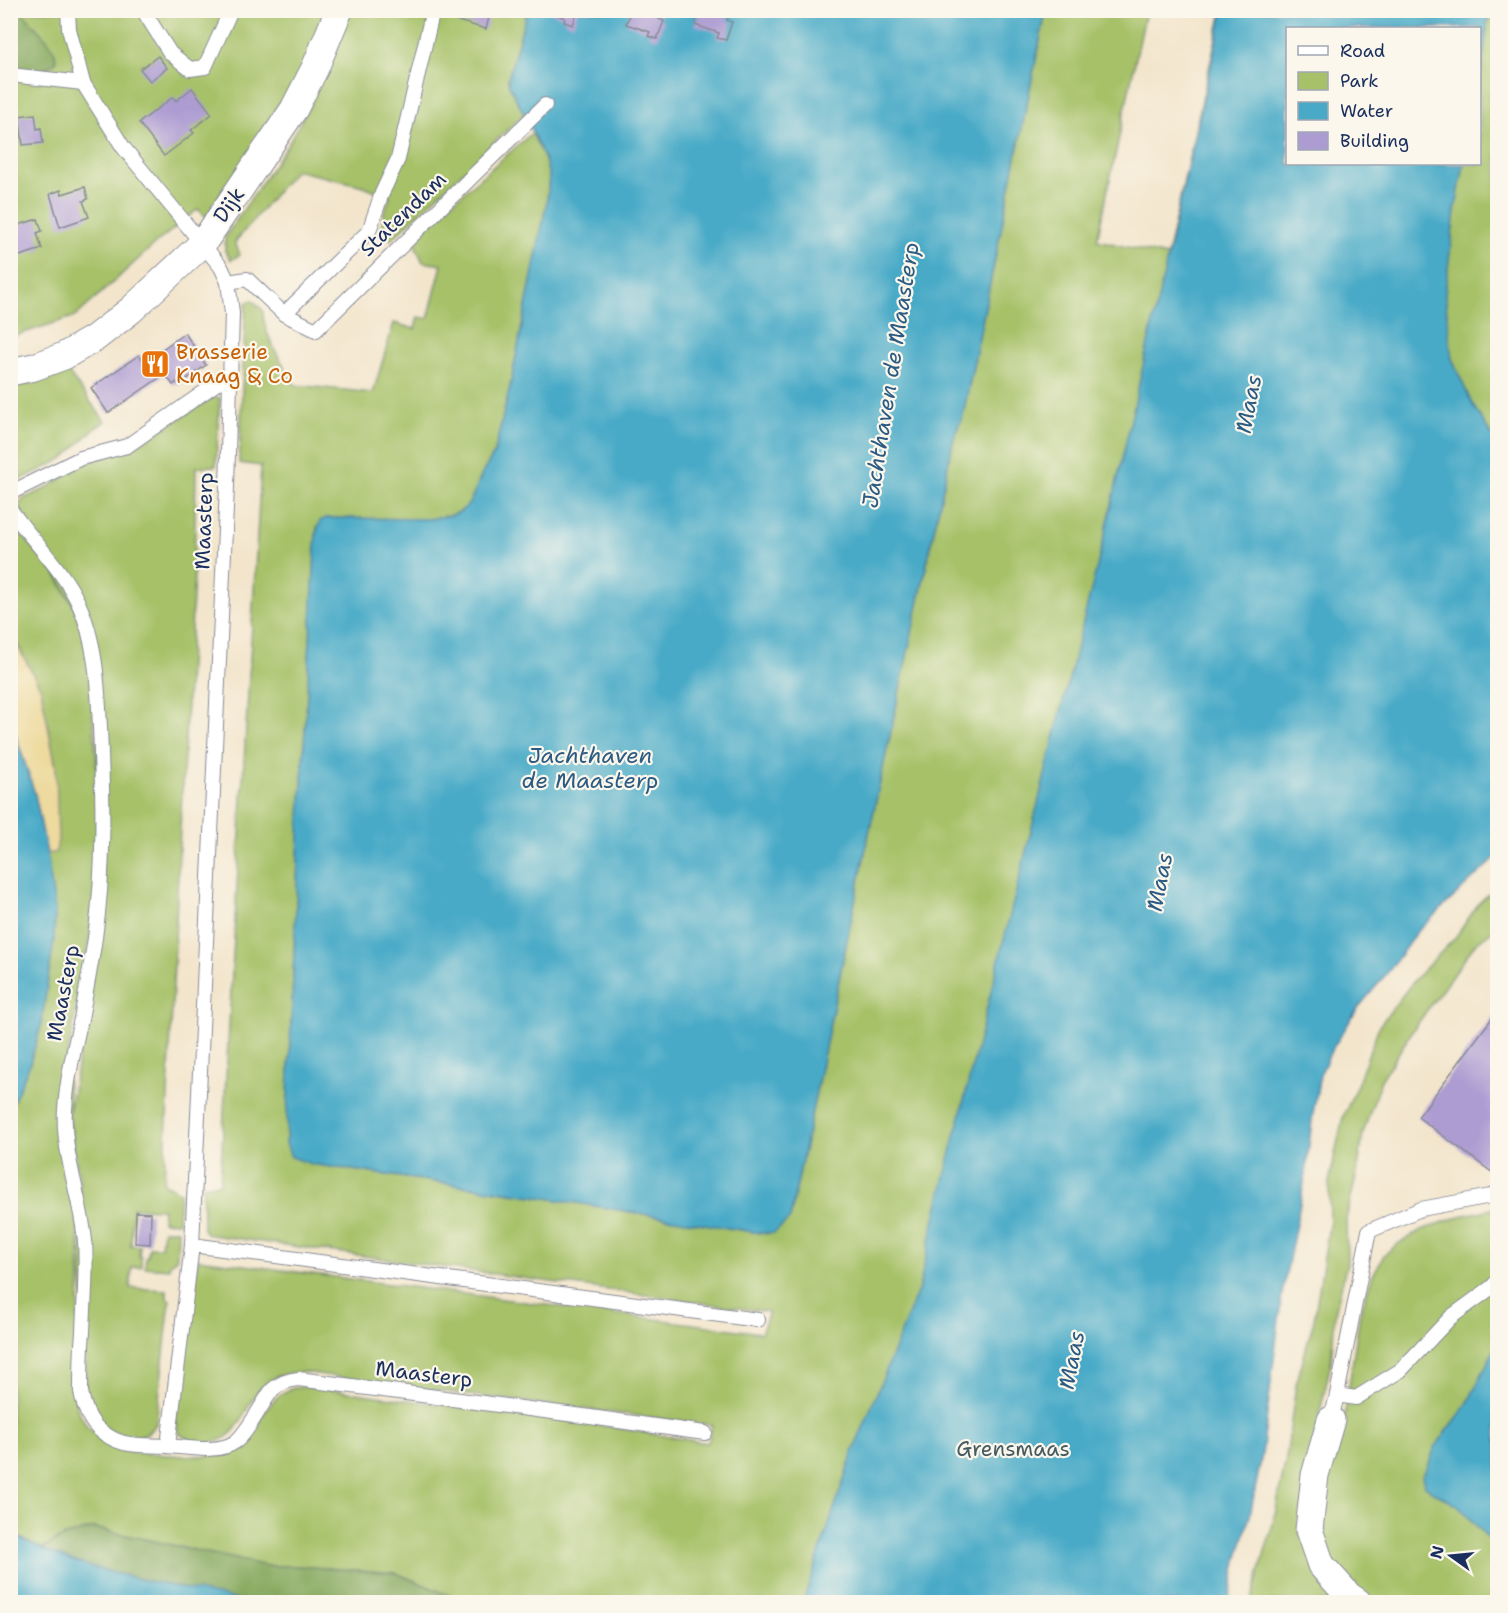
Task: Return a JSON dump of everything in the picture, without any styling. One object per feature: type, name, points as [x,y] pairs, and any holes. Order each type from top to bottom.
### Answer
[{"type":"street","name":"Dijk","points":[[10,372],[34,368],[64,356],[95,338],[131,310],[203,243],[294,109],[315,68],[339,10]]},
{"type":"street","points":[[1334,1407],[1315,1474],[1309,1530],[1321,1565],[1349,1596],[1358,1602]]},
{"type":"lane","name":"Maasterp","points":[[68,10],[69,29],[83,83],[123,147],[221,267],[228,282],[232,314],[227,499],[192,1245],[168,1446]]},
{"type":"lane","points":[[144,10],[170,53],[190,69],[205,68],[231,10]]},
{"type":"lane","name":"Statendam","points":[[284,314],[369,231],[382,193],[398,159],[433,10]]},
{"type":"lane","points":[[10,75],[83,83]]},
{"type":"lane","name":"Statendam","points":[[228,282],[247,279],[284,314],[316,330],[545,105]]},
{"type":"lane","points":[[10,493],[81,458],[127,446],[230,374]]},
{"type":"lane","name":"Maasterp","points":[[10,509],[49,557],[78,602],[91,642],[99,701],[103,800],[100,897],[88,980],[71,1058],[65,1112],[68,1147],[80,1203],[85,1243],[81,1392],[84,1407],[95,1427],[117,1441],[132,1444],[220,1448],[235,1442],[272,1390],[288,1380],[298,1379],[705,1433]]},
{"type":"lane","points":[[1334,1407],[1369,1232],[1421,1209],[1491,1196],[1497,1191]]},
{"type":"lane","points":[[192,1245],[759,1320]]},
{"type":"lane","points":[[1334,1407],[1356,1398],[1401,1370],[1451,1317],[1492,1287],[1497,1280]]},
{"type":"green space","points":[[10,11],[328,11],[306,68],[206,217],[198,209],[156,243],[76,316],[11,337]]},
{"type":"green space","points":[[10,11],[21,11],[49,42],[55,53],[56,62],[38,73],[11,71]]},
{"type":"green space","points":[[349,11],[527,11],[508,79],[524,114],[391,240],[381,228],[390,197],[364,186],[295,170],[235,242],[240,255],[231,260],[225,251],[225,237],[288,144],[310,105]]},
{"type":"green space","name":"Grensmaas","points":[[1046,11],[1146,11],[1097,240],[1167,256],[1222,11],[1267,11],[1137,1602],[460,1602],[396,1573],[267,1566],[94,1528],[65,1536],[41,1549],[11,1533],[11,1107],[29,1066],[41,1026],[54,940],[55,910],[47,854],[55,852],[56,768],[41,689],[11,632],[10,521],[54,572],[75,609],[84,637],[90,668],[98,791],[97,866],[90,935],[66,1064],[80,1278],[75,1389],[77,1408],[87,1426],[105,1443],[127,1451],[183,1456],[227,1453],[245,1444],[275,1399],[287,1390],[306,1387],[573,1421],[708,1443],[712,1425],[303,1372],[284,1374],[267,1382],[227,1437],[217,1441],[200,1442],[193,1441],[178,1432],[175,1414],[198,1259],[761,1333],[769,1312],[211,1235],[203,1229],[203,1186],[220,1183],[261,466],[239,463],[246,303],[252,300],[263,310],[270,339],[295,385],[373,393],[394,323],[415,329],[418,317],[428,319],[442,265],[423,262],[415,245],[424,227],[532,133],[545,160],[549,176],[547,201],[511,382],[494,454],[469,504],[452,515],[429,519],[326,518],[317,527],[299,836],[286,1143],[311,1164],[540,1197],[766,1234],[790,1219],[868,838],[954,437],[963,415]]},
{"type":"green space","points":[[1489,11],[1497,11],[1497,435],[1492,436],[1472,404],[1452,359],[1445,293],[1455,211],[1464,165],[1481,165],[1481,75]]},
{"type":"green space","points":[[64,367],[105,421],[63,459],[11,484],[11,386],[25,384]]},
{"type":"green space","points":[[214,397],[220,398],[216,466],[196,467],[194,576],[164,1184],[180,1192],[178,1222],[162,1221],[163,1209],[133,1208],[131,1245],[140,1246],[141,1267],[132,1267],[130,1288],[167,1290],[167,1298],[170,1300],[156,1424],[142,1435],[127,1437],[104,1427],[98,1421],[92,1412],[86,1394],[79,1179],[69,1114],[103,909],[94,639],[21,514],[19,506],[22,499],[45,489],[89,461],[131,449]]},
{"type":"green space","points":[[1497,886],[1497,927],[1475,944],[1415,1027],[1381,1080],[1363,1133],[1358,1168],[1346,1219],[1347,1263],[1335,1313],[1331,1363],[1319,1416],[1300,1534],[1325,1530],[1322,1506],[1330,1468],[1342,1433],[1360,1313],[1372,1277],[1384,1255],[1422,1230],[1460,1216],[1497,1208],[1497,1344],[1466,1406],[1435,1447],[1424,1485],[1457,1505],[1490,1540],[1497,1542],[1497,1602],[1251,1602],[1274,1520],[1286,1459],[1296,1385],[1314,1320],[1330,1220],[1329,1182],[1343,1117],[1379,1026],[1415,979],[1455,938],[1479,903]]},
{"type":"green space","points":[[163,1230],[178,1230],[177,1257],[169,1269],[145,1267],[149,1247],[161,1247]]},
{"type":"green space","points":[[94,1528],[267,1566],[396,1573],[460,1602],[247,1602],[80,1564],[41,1549],[65,1536]]},
{"type":"sand","points":[[10,632],[41,689],[56,768],[58,839],[56,852],[47,854],[35,794],[11,721]]},
{"type":"water","name":"Jachthaven de Maasterp","points":[[527,11],[1046,11],[963,415],[954,437],[868,838],[790,1219],[774,1233],[759,1233],[540,1197],[311,1164],[291,1157],[286,1143],[299,836],[316,534],[320,521],[326,518],[429,519],[461,511],[469,504],[494,454],[511,382],[547,201],[549,176],[545,160],[508,79]]},
{"type":"water","name":"Maas","points":[[1223,11],[1489,11],[1481,75],[1481,27],[1286,27],[1286,165],[1464,165],[1455,211],[1445,293],[1452,359],[1472,404],[1497,443],[1497,856],[1416,933],[1358,1008],[1331,1051],[1320,1075],[1305,1178],[1282,1295],[1262,1455],[1229,1602],[803,1602],[852,1455],[919,1288],[1106,530]]},
{"type":"water","points":[[11,721],[35,794],[55,910],[54,940],[41,1026],[29,1066],[11,1107]]},
{"type":"water","points":[[1497,1344],[1497,1542],[1490,1540],[1457,1505],[1424,1485],[1422,1476],[1435,1447],[1466,1406]]},
{"type":"water","points":[[10,1533],[54,1554],[102,1570],[247,1602],[11,1602]]},
{"type":"building","points":[[457,10],[491,10],[486,29],[454,20]]},
{"type":"building","points":[[545,10],[578,10],[573,25],[564,22],[565,18]]},
{"type":"building","points":[[631,10],[662,10],[659,19],[664,21],[657,39],[648,36],[650,32],[626,24]]},
{"type":"building","points":[[700,10],[731,10],[727,20],[732,22],[726,40],[717,38],[719,33],[695,25]]},
{"type":"building","points":[[158,56],[167,68],[150,81],[140,69]]},
{"type":"building","points":[[192,88],[212,114],[191,130],[194,133],[164,156],[139,123],[173,97],[176,101]]},
{"type":"building","points":[[35,114],[37,129],[41,128],[43,143],[23,145],[19,116]]},
{"type":"building","points":[[85,187],[88,199],[83,201],[89,217],[60,227],[50,194],[61,190],[62,194]]},
{"type":"building","points":[[38,219],[42,231],[37,233],[42,249],[13,258],[10,250],[10,223],[14,222],[15,226]]},
{"type":"building","points":[[185,333],[206,365],[179,385],[177,382],[173,385],[165,374],[108,413],[91,388],[139,355],[144,362]]},
{"type":"building","points":[[1498,1010],[1498,1167],[1493,1173],[1418,1117]]},
{"type":"building","points":[[136,1212],[151,1213],[150,1244],[135,1243]]},
{"type":"place","name":"Brasserie Knaag & Co","points":[[155,364]]}]
